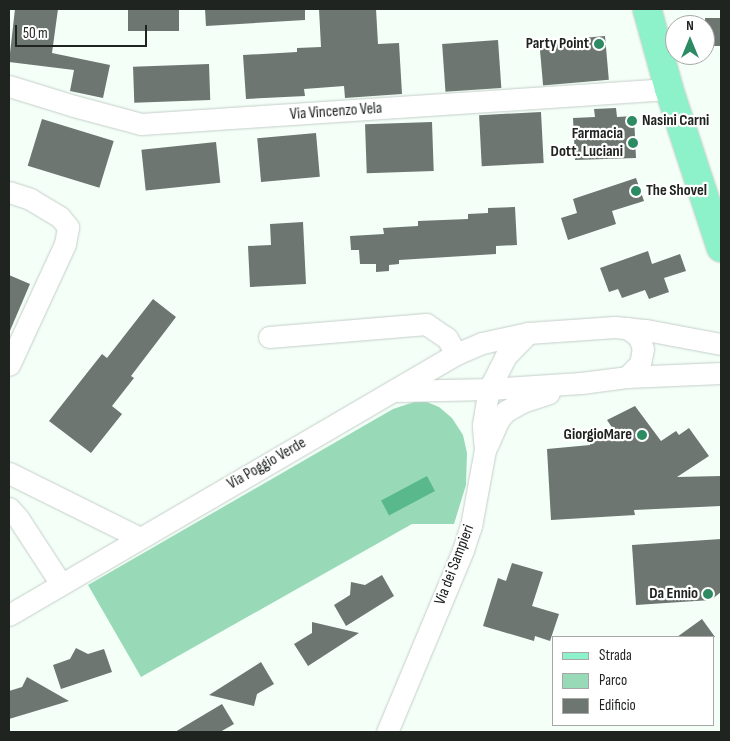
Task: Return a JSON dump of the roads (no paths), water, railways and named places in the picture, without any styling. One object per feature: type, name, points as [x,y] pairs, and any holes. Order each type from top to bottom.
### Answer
[{"type":"main road","points":[[648,9],[669,89],[721,248]]},
{"type":"street","name":"Via Vincenzo Vela","points":[[9,86],[141,124],[669,89]]},
{"type":"street","points":[[9,192],[30,199],[60,217],[68,227],[65,244],[9,365]]},
{"type":"street","points":[[269,337],[426,324],[447,338],[456,354]]},
{"type":"street","points":[[627,328],[639,337],[643,350],[640,364],[627,377]]},
{"type":"street","name":"Via Poggio Verde","points":[[9,615],[396,391],[456,354],[494,339],[528,333],[627,328],[721,344]]},
{"type":"street","points":[[489,389],[505,356],[528,333]]},
{"type":"street","name":"Via Poggio Verde","points":[[396,391],[489,389],[580,383],[627,377],[721,373]]},
{"type":"street","points":[[484,450],[499,419],[510,408],[580,383]]},
{"type":"street","name":"Via dei Sampieri","points":[[387,732],[463,550],[476,505],[484,450],[483,425],[489,389]]},
{"type":"street","points":[[9,472],[140,538]]},
{"type":"street","points":[[9,508],[18,518],[60,584]]},
{"type":"place","name":"Party Point","points":[[599,44]]},
{"type":"place","name":"Nasini Carni","points":[[632,121]]},
{"type":"place","name":"Farmacia Dott. Luciani","points":[[633,143]]},
{"type":"place","name":"The Shovel","points":[[636,191]]},
{"type":"place","name":"GiorgioMare","points":[[642,435]]},
{"type":"place","name":"Da Ennio","points":[[708,594]]}]
